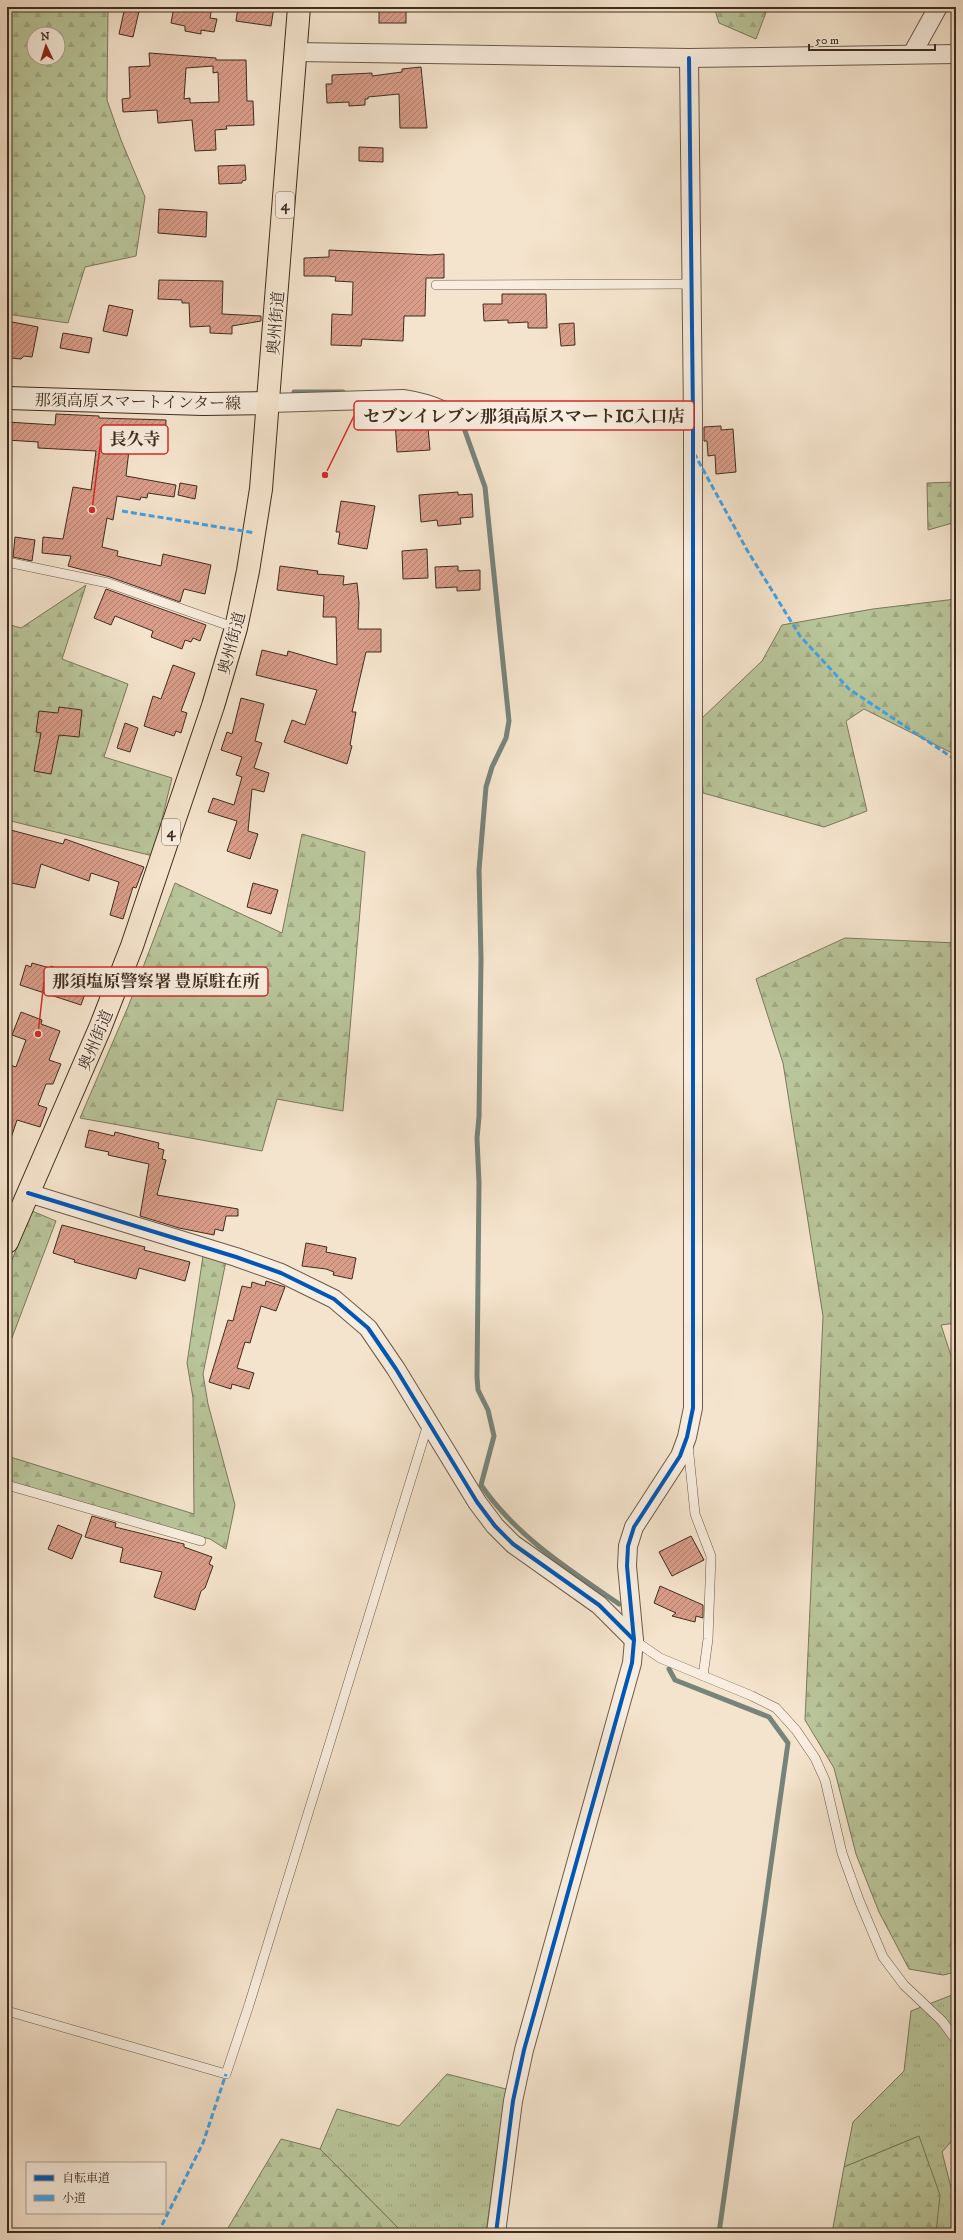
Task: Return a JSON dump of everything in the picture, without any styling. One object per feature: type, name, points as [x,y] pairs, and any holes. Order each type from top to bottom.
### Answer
[{"type":"highway","name":"奥州街道","points":[[7,1242],[100,1028],[132,946],[208,721],[236,628],[255,533],[269,403],[299,7]]},
{"type":"main road","name":"那須高原スマートインター線","points":[[7,398],[203,404],[269,403]]},
{"type":"street","points":[[912,54],[938,7]]},
{"type":"street","points":[[296,52],[689,58],[956,54]]},
{"type":"street","points":[[496,2233],[513,2101],[524,2050],[632,1663],[634,1640],[627,1566],[628,1546],[634,1527],[680,1456],[687,1438],[693,1408],[693,417],[689,58]]},
{"type":"street","points":[[269,403],[402,399],[421,402],[442,410],[456,418],[468,420],[693,417]]},
{"type":"street","points":[[28,1193],[236,1257],[281,1273],[334,1299],[368,1328],[396,1369],[477,1502],[495,1526],[513,1544],[599,1605],[634,1640]]},
{"type":"lane","points":[[436,285],[692,284]]},
{"type":"lane","points":[[7,562],[114,585],[236,628]]},
{"type":"lane","points":[[7,2011],[226,2074],[252,1997],[428,1423]]},
{"type":"lane","points":[[687,1438],[694,1508],[711,1556],[708,1639],[703,1676]]},
{"type":"lane","points":[[7,1485],[201,1541]]},
{"type":"lane","points":[[634,1640],[660,1658],[752,1696],[776,1708],[796,1730],[815,1758],[825,1780],[842,1853],[859,1900],[884,1957],[904,1985],[942,2021],[956,2040]]},
{"type":"green space","points":[[7,7],[108,7],[107,100],[121,140],[145,197],[136,256],[85,267],[68,323],[7,314]]},
{"type":"green space","points":[[714,7],[768,7],[756,39],[719,23]]},
{"type":"green space","points":[[956,482],[956,522],[928,530],[927,483]]},
{"type":"green space","points":[[86,585],[62,659],[128,684],[104,757],[172,778],[153,856],[7,820],[7,624],[21,628]]},
{"type":"green space","points":[[956,599],[956,755],[864,709],[846,721],[867,811],[824,827],[703,793],[699,721],[762,661],[782,625],[873,609]]},
{"type":"green space","points":[[302,834],[365,852],[343,1111],[277,1099],[262,1151],[80,1118],[128,1007],[175,883],[282,933]]},
{"type":"green space","points":[[845,938],[956,943],[956,1323],[941,1325],[956,1371],[956,1972],[943,1975],[909,1969],[879,1912],[856,1854],[834,1768],[805,1720],[823,1316],[783,1063],[756,979]]},
{"type":"green space","points":[[32,1211],[56,1221],[7,1351],[7,1272]]},
{"type":"green space","points":[[203,1256],[226,1261],[203,1374],[208,1404],[235,1505],[226,1549],[210,1539],[7,1485],[7,1456],[194,1514],[193,1398],[187,1363]]},
{"type":"green space","points":[[952,1995],[956,2002],[956,2136],[942,2152],[956,2207],[956,2233],[936,2233],[919,2136],[844,2167],[853,2122],[904,2071],[911,2011]]},
{"type":"green space","points":[[447,2074],[506,2089],[486,2233],[403,2233],[320,2149],[337,2109],[399,2126]]},
{"type":"green space","points":[[919,2136],[940,2195],[936,2233],[832,2233],[844,2167]]},
{"type":"green space","points":[[281,2139],[320,2149],[403,2233],[225,2233]]},
{"type":"building","points":[[125,7],[140,7],[133,37],[119,34]]},
{"type":"building","points":[[174,7],[212,7],[210,18],[217,19],[214,32],[201,30],[201,34],[185,31],[185,26],[171,23]]},
{"type":"building","points":[[238,7],[274,7],[271,26],[236,21]]},
{"type":"building","points":[[379,7],[406,7],[406,23],[379,23]]},
{"type":"building","points":[[149,53],[216,58],[216,60],[246,60],[247,101],[253,101],[254,125],[226,126],[227,129],[215,130],[216,150],[195,151],[192,120],[158,123],[157,110],[123,112],[122,99],[130,98],[129,67],[150,66]],"holes":[[[213,66],[213,73],[218,72],[219,102],[190,103],[190,98],[184,99],[186,68]]]},
{"type":"building","points":[[421,67],[427,128],[400,128],[399,94],[368,97],[368,99],[365,99],[365,105],[349,106],[349,102],[327,103],[326,84],[332,84],[332,75],[372,73],[372,76],[402,72],[402,69]]},
{"type":"building","points":[[359,147],[383,148],[383,162],[359,161]]},
{"type":"building","points":[[245,165],[246,180],[242,181],[242,183],[219,184],[218,166]]},
{"type":"building","points":[[159,209],[207,212],[206,237],[158,233]]},
{"type":"building","points":[[329,250],[430,255],[444,254],[444,278],[426,278],[425,316],[404,316],[403,341],[362,339],[361,346],[331,345],[332,314],[352,315],[353,282],[335,281],[336,277],[328,276],[304,276],[304,258],[329,257]]},
{"type":"building","points":[[159,280],[223,281],[222,314],[261,316],[261,321],[232,326],[232,334],[210,333],[210,326],[190,327],[189,303],[182,303],[182,300],[158,299]]},
{"type":"building","points":[[502,294],[546,294],[547,328],[528,328],[528,322],[508,323],[508,320],[484,321],[483,304],[502,304]]},
{"type":"building","points":[[109,305],[133,310],[127,336],[103,331]]},
{"type":"building","points":[[7,321],[38,327],[32,357],[24,356],[21,359],[11,358],[10,354],[7,353]]},
{"type":"building","points":[[574,323],[575,345],[561,346],[559,324]]},
{"type":"building","points":[[63,333],[92,338],[89,353],[60,348]]},
{"type":"building","points":[[56,414],[99,416],[99,418],[166,420],[165,451],[129,450],[126,476],[176,485],[174,497],[148,493],[147,498],[141,497],[140,500],[117,496],[113,520],[107,518],[102,547],[118,551],[117,556],[161,566],[163,554],[211,565],[205,594],[184,589],[180,602],[110,577],[68,566],[71,556],[42,553],[43,537],[63,539],[73,487],[91,490],[96,451],[38,448],[38,442],[7,440],[7,422],[55,425]]},
{"type":"building","points":[[427,417],[430,450],[397,452],[395,420]]},
{"type":"building","points":[[721,426],[721,430],[733,429],[736,472],[716,474],[715,455],[708,456],[707,441],[704,441],[704,427]]},
{"type":"building","points":[[180,483],[197,486],[195,499],[178,495]]},
{"type":"building","points":[[458,492],[458,495],[472,494],[473,517],[460,518],[461,524],[438,526],[437,520],[421,522],[419,495]]},
{"type":"building","points":[[341,501],[375,506],[367,549],[338,544],[340,532],[336,532]]},
{"type":"building","points":[[15,537],[35,540],[32,561],[13,557]]},
{"type":"building","points":[[427,549],[428,578],[403,579],[402,551]]},
{"type":"building","points":[[280,566],[318,571],[317,574],[344,576],[343,585],[357,583],[359,603],[358,629],[381,629],[381,652],[366,652],[352,712],[356,712],[350,745],[352,746],[347,764],[284,742],[292,720],[305,725],[317,690],[256,675],[262,650],[287,656],[288,651],[337,665],[336,617],[323,617],[324,596],[277,590]]},
{"type":"building","points":[[458,566],[458,571],[480,570],[480,590],[457,591],[457,587],[436,588],[435,567]]},
{"type":"building","points":[[106,589],[206,625],[200,641],[193,638],[191,642],[185,640],[182,649],[151,637],[153,631],[115,616],[111,625],[94,618]]},
{"type":"building","points":[[173,665],[195,673],[181,711],[187,713],[181,733],[176,731],[174,736],[144,726],[153,696],[161,699]]},
{"type":"building","points":[[241,698],[264,704],[255,741],[262,743],[254,768],[269,773],[264,792],[252,789],[248,831],[258,834],[250,859],[227,851],[237,821],[208,812],[213,798],[234,805],[242,777],[236,775],[242,757],[221,750],[227,732],[232,734]]},
{"type":"building","points":[[59,707],[82,710],[79,737],[59,735],[51,774],[34,771],[41,733],[36,732],[39,711],[58,713]]},
{"type":"building","points":[[125,723],[138,728],[130,752],[117,748]]},
{"type":"building","points":[[7,829],[63,844],[65,839],[144,867],[136,888],[133,887],[123,919],[110,915],[119,882],[91,873],[89,881],[41,864],[35,888],[7,882],[11,859],[7,858]]},
{"type":"building","points":[[253,883],[278,890],[271,914],[247,907]]},
{"type":"building","points":[[32,963],[50,968],[51,966],[90,980],[81,1005],[20,985],[26,965],[31,967]]},
{"type":"building","points":[[21,1012],[42,1020],[41,1024],[60,1031],[49,1060],[61,1064],[53,1084],[46,1084],[38,1105],[47,1108],[40,1127],[17,1120],[9,1144],[7,1064],[16,1067],[26,1040],[12,1035]]},
{"type":"building","points":[[89,1130],[114,1136],[115,1132],[159,1143],[158,1148],[164,1150],[162,1159],[166,1160],[157,1195],[238,1209],[238,1216],[226,1216],[223,1231],[215,1229],[214,1235],[179,1228],[140,1216],[149,1164],[108,1155],[109,1152],[85,1147]]},
{"type":"building","points":[[62,1225],[145,1247],[144,1250],[190,1262],[185,1281],[139,1268],[136,1279],[74,1262],[75,1260],[53,1253]]},
{"type":"building","points":[[306,1243],[327,1247],[326,1252],[356,1258],[352,1279],[333,1275],[334,1272],[326,1269],[302,1266]]},
{"type":"building","points":[[266,1281],[285,1287],[276,1311],[261,1306],[250,1343],[245,1342],[237,1368],[254,1373],[249,1389],[232,1384],[231,1389],[209,1382],[228,1320],[233,1321],[242,1286],[251,1288],[252,1282],[265,1286]]},
{"type":"building","points":[[92,1516],[116,1523],[115,1527],[184,1544],[184,1547],[212,1557],[209,1564],[213,1566],[205,1588],[201,1591],[195,1610],[154,1597],[162,1572],[120,1562],[123,1548],[85,1537]]},
{"type":"building","points":[[58,1525],[82,1535],[72,1559],[48,1549]]},
{"type":"building","points":[[691,1536],[704,1560],[672,1576],[659,1552]]},
{"type":"building","points":[[660,1586],[703,1605],[703,1618],[696,1616],[695,1622],[672,1616],[676,1613],[654,1603]]},
{"type":"waterway","points":[[294,392],[343,392]]},
{"type":"waterway","points":[[465,431],[485,487],[509,721],[506,738],[492,767],[486,787],[479,870],[481,959],[479,1117],[477,1138],[479,1183],[477,1377],[478,1390],[488,1410],[494,1436],[481,1485],[510,1520],[527,1536],[562,1564],[619,1604]]},
{"type":"waterway","points":[[669,1669],[675,1680],[769,1717],[788,1743],[719,2233]]},
{"type":"marked path","points":[[694,453],[747,550],[800,636],[849,689],[956,760]]},
{"type":"marked path","points":[[122,511],[255,533]]},
{"type":"marked path","points":[[158,2233],[203,2143],[226,2074]]},
{"type":"cycle path","points":[[496,2233],[513,2101],[524,2050],[632,1663],[634,1640],[627,1566],[628,1546],[634,1527],[680,1456],[687,1437],[693,1408],[693,417],[689,58]]},
{"type":"cycle path","points":[[28,1193],[236,1257],[281,1273],[334,1299],[368,1328],[396,1369],[477,1502],[495,1526],[513,1544],[599,1605],[634,1640]]},
{"type":"place","name":"セブンイレブン那須高原スマートIC入口店","points":[[325,475]]},
{"type":"place","name":"長久寺","points":[[92,510]]},
{"type":"place","name":"那須塩原警察署 豊原駐在所","points":[[38,1034]]}]
